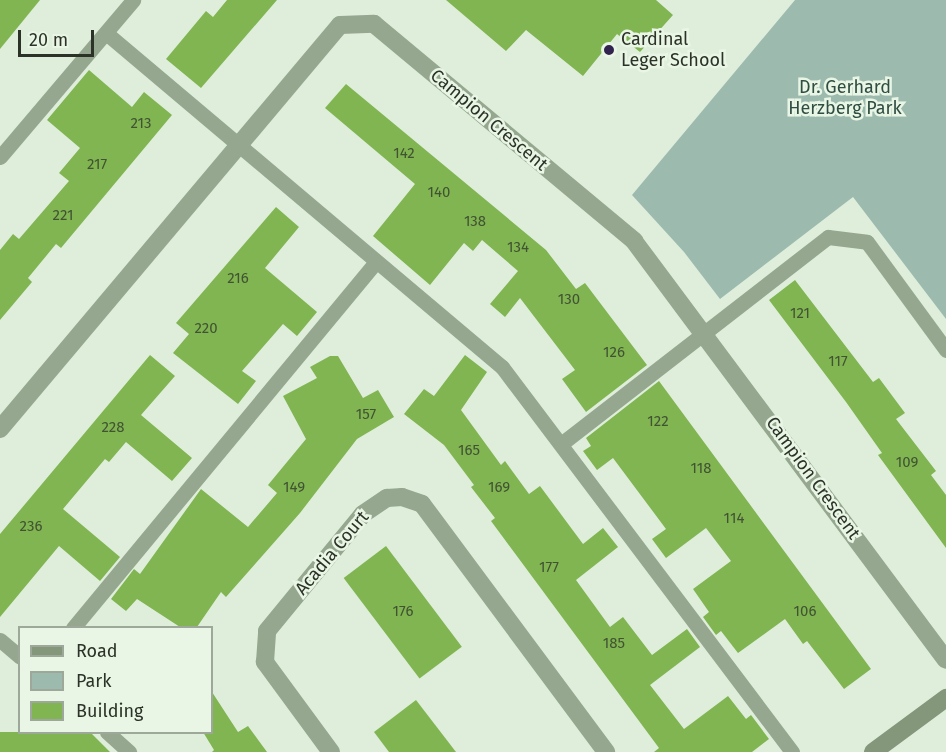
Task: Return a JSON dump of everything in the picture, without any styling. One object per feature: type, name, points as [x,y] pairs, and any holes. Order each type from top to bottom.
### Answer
[{"type":"street","name":"Campion Crescent","points":[[0,429],[340,25],[374,24],[634,241],[706,332],[946,660]]},
{"type":"street","name":"Acadia Court","points":[[331,752],[265,662],[267,631],[363,514],[387,498],[402,496],[422,504],[606,752]]},
{"type":"street","points":[[873,752],[946,698]]},
{"type":"lane","points":[[0,157],[133,0]]},
{"type":"lane","points":[[106,33],[502,367],[792,752]]},
{"type":"lane","points":[[561,444],[828,237],[867,242],[946,350]]},
{"type":"lane","points":[[74,626],[376,262]]},
{"type":"lane","points":[[0,640],[18,655]]},
{"type":"lane","points":[[109,734],[129,752]]},
{"type":"green space","name":"Dr. Gerhard Herzberg Park","points":[[795,0],[946,0],[946,319],[853,197],[720,299],[684,252],[632,195]]},
{"type":"building","points":[[0,0],[40,0],[0,49]]},
{"type":"building","points":[[227,0],[277,0],[201,88],[166,59],[206,11],[213,17]]},
{"type":"building","points":[[446,0],[656,0],[673,15],[640,52],[617,34],[583,76],[526,30],[506,51]]},
{"type":"building","points":[[89,70],[132,107],[144,92],[172,115],[61,248],[56,244],[28,278],[32,282],[0,320],[0,250],[13,234],[19,239],[69,181],[59,173],[80,148],[47,120]]},
{"type":"building","points":[[346,84],[546,250],[576,289],[585,283],[647,365],[586,412],[562,379],[575,370],[520,298],[505,317],[490,304],[518,271],[482,240],[473,251],[464,243],[430,285],[373,236],[415,184],[325,108]]},
{"type":"building","points":[[276,207],[299,227],[265,268],[317,312],[297,336],[283,324],[242,371],[256,381],[238,404],[173,353],[189,334],[176,323]]},
{"type":"building","points":[[795,280],[873,382],[879,378],[905,413],[896,419],[936,471],[931,475],[946,495],[946,548],[878,455],[882,453],[846,402],[769,300]]},
{"type":"building","points":[[150,355],[175,376],[141,415],[192,458],[172,481],[126,442],[109,462],[105,459],[63,509],[120,557],[100,581],[59,546],[0,617],[0,534]]},
{"type":"building","points":[[465,355],[487,372],[461,410],[501,465],[505,461],[529,494],[540,486],[583,544],[603,528],[618,547],[576,580],[610,627],[623,617],[652,655],[687,629],[700,647],[650,685],[684,729],[728,696],[746,719],[751,715],[769,739],[752,752],[654,752],[659,748],[491,521],[495,518],[471,487],[474,485],[444,445],[404,414],[424,389],[434,396]]},
{"type":"building","points":[[330,356],[338,356],[363,398],[378,390],[394,417],[357,439],[300,513],[226,597],[221,592],[198,626],[178,626],[137,599],[126,611],[111,599],[134,569],[140,574],[201,489],[248,527],[277,493],[268,485],[306,439],[283,396],[317,378],[310,367]]},
{"type":"building","points":[[659,381],[871,669],[844,689],[807,641],[803,644],[785,619],[738,653],[721,631],[716,635],[703,617],[709,612],[693,589],[731,561],[706,528],[666,558],[652,539],[666,529],[613,458],[597,470],[583,451],[591,446],[586,438]]},
{"type":"building","points":[[386,546],[462,647],[420,679],[344,578]]},
{"type":"building","points":[[213,694],[238,732],[248,726],[267,752],[212,752],[214,750],[204,734],[213,734]]},
{"type":"building","points":[[416,700],[456,752],[389,752],[374,732]]},
{"type":"building","points":[[0,732],[18,732],[18,734],[92,734],[110,752],[0,752]]},
{"type":"place","name":"Cardinal Leger School","points":[[609,50]]}]
